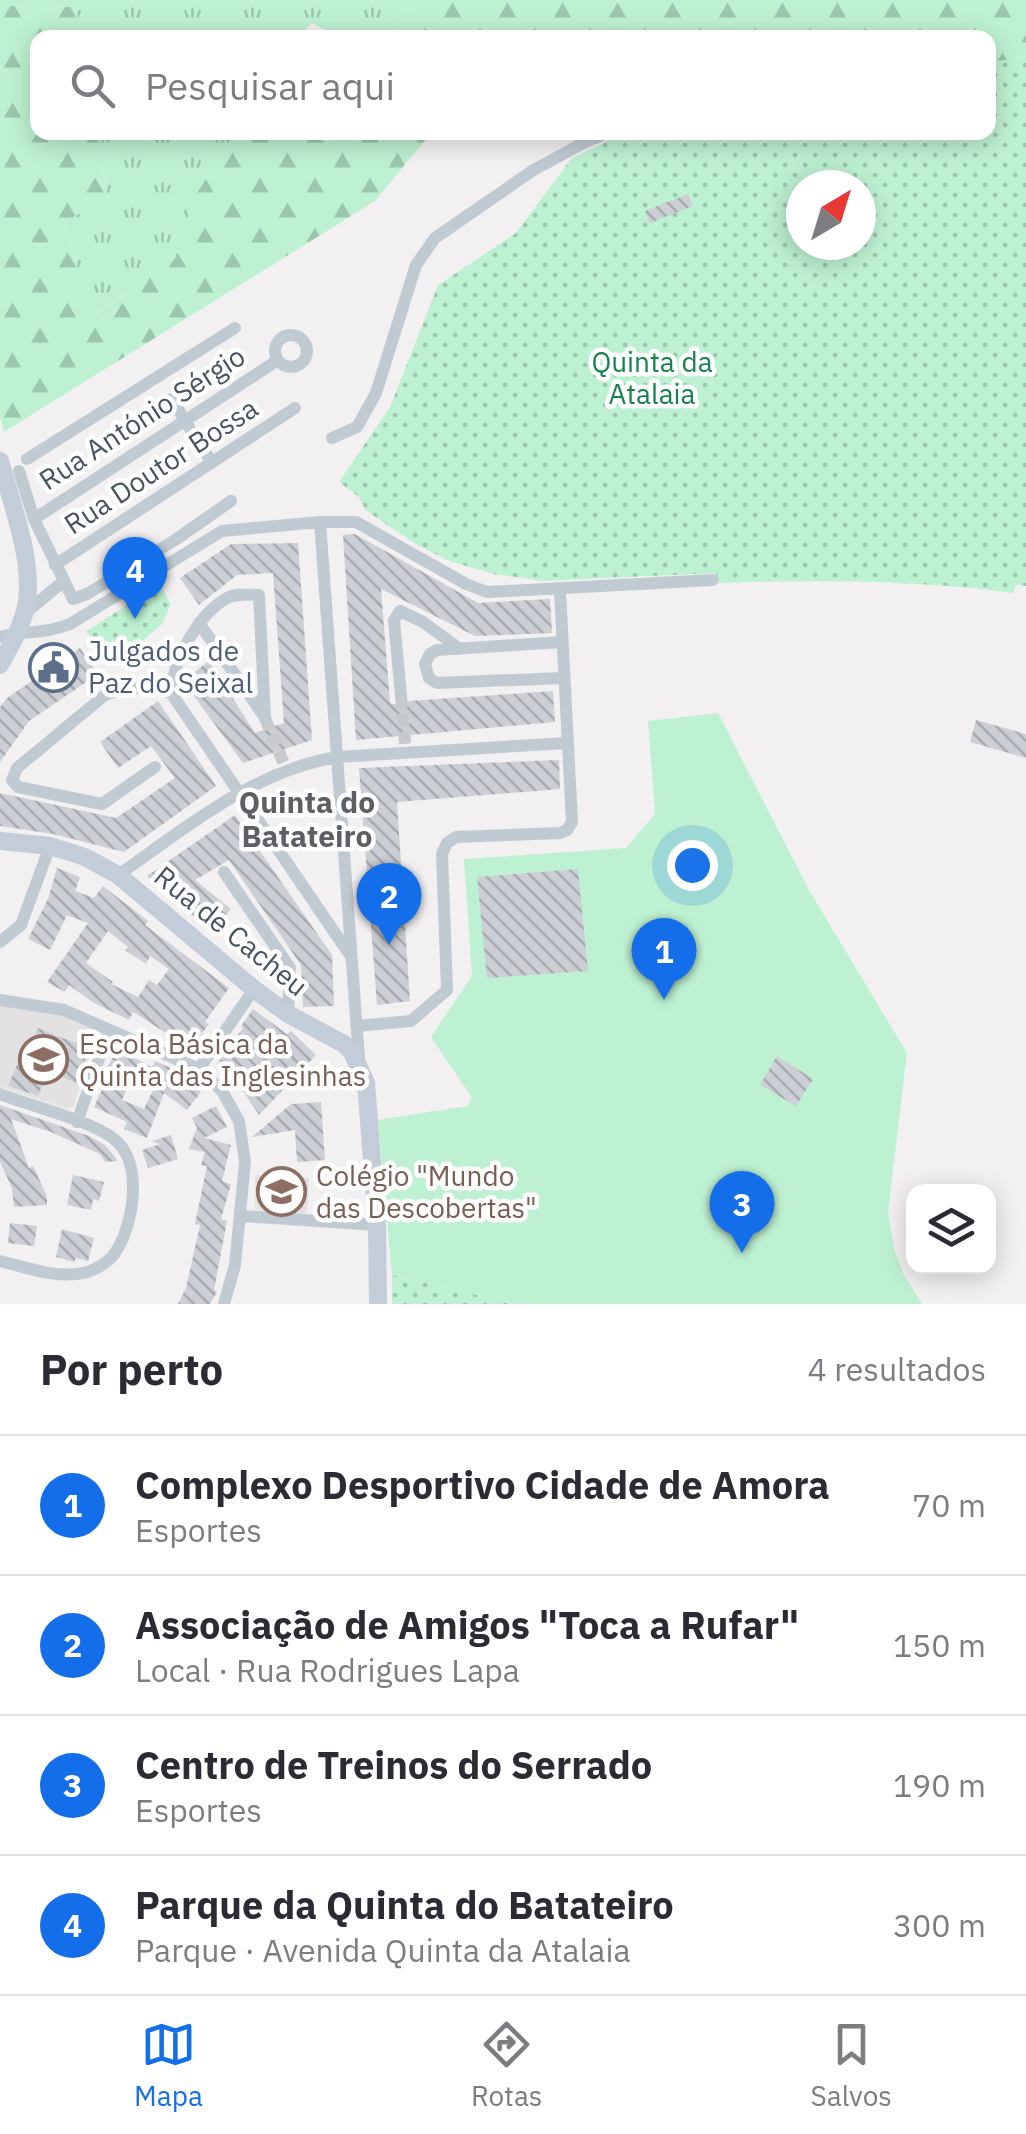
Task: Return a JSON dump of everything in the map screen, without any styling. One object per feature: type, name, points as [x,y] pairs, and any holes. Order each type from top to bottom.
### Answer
[{"type":"main road","points":[[0,462],[25,564],[28,596],[25,612],[9,635],[0,665]]},
{"type":"main road","name":"Rua de Cacheu","points":[[0,840],[50,846],[85,857],[118,874],[254,988],[288,1014],[344,1044],[360,1062]]},
{"type":"main road","points":[[360,1062],[366,1083],[377,1225],[378,1304]]},
{"type":"street","points":[[332,438],[357,427],[376,392],[416,266],[435,238],[532,171],[590,140]]},
{"type":"street","points":[[231,501],[175,540],[73,599],[34,519],[23,465],[166,389],[235,328]]},
{"type":"street","name":"Rua António Sérgio","points":[[34,519],[278,360]]},
{"type":"street","points":[[166,389],[212,462]]},
{"type":"street","name":"Rua Doutor Bossa","points":[[55,565],[295,408]]},
{"type":"street","points":[[320,522],[360,1062]]},
{"type":"street","points":[[9,635],[48,633],[70,624],[222,530],[320,522],[356,522],[480,590],[560,590],[714,580]]},
{"type":"street","points":[[25,612],[64,581]]},
{"type":"street","points":[[356,1026],[411,1021],[447,990],[442,854],[446,843],[456,837],[560,833],[570,827],[573,818],[560,590]]},
{"type":"street","points":[[171,693],[173,677],[200,624],[226,598],[259,595],[266,718],[200,624]]},
{"type":"street","points":[[401,696],[394,620],[400,611],[424,622],[460,649]]},
{"type":"street","points":[[562,642],[460,649],[430,654],[425,664],[429,678],[441,683],[563,678]]},
{"type":"street","points":[[155,767],[102,804],[18,787],[12,780],[17,768],[105,695],[152,688],[171,693],[350,957]]},
{"type":"street","points":[[118,874],[240,791],[309,762],[337,756],[567,742]]},
{"type":"street","points":[[0,942],[21,925],[50,846]]},
{"type":"street","points":[[224,872],[290,968],[288,1014]]},
{"type":"street","points":[[199,1069],[254,988]]},
{"type":"street","points":[[0,1000],[64,1010],[199,1069],[222,1091],[239,1120],[246,1162],[235,1265],[224,1304]]},
{"type":"street","points":[[78,1122],[110,1030]]},
{"type":"street","points":[[0,1094],[115,1139],[128,1154],[134,1174],[133,1192],[115,1254],[99,1267],[82,1274],[47,1272],[0,1261]]},
{"type":"street","points":[[241,1216],[377,1225]]},
{"type":"shaded area","name":"Escola Básica da Quinta das Inglesinhas","points":[[0,1003],[59,1014],[95,1030],[74,1106],[68,1109],[0,1087]]},
{"type":"shaded area","name":"Colégio \"Mundo das Descobertas\"","points":[[255,1175],[309,1178],[307,1216],[255,1210]]},
{"type":"green space","points":[[0,0],[422,0],[394,30],[326,30],[312,23],[305,30],[80,30],[76,7],[0,6]]},
{"type":"green space","points":[[422,0],[1026,0],[1026,185],[876,176],[876,170],[788,170],[646,161],[629,140],[996,140],[996,30],[394,30]]},
{"type":"green space","points":[[0,6],[76,7],[80,30],[30,30],[30,140],[98,140],[108,200],[65,221],[91,318],[175,259],[193,199],[231,140],[425,140],[375,201],[4,432],[0,416]]},
{"type":"green space","name":"Quinta da Atalaia","points":[[1026,59],[1026,586],[1016,585],[1013,593],[865,582],[717,583],[716,573],[542,581],[494,574],[449,561],[365,510],[359,497],[339,482],[390,407],[438,285],[516,233],[571,159],[610,140],[996,140],[996,61]]},
{"type":"green space","points":[[98,140],[232,140],[194,199],[176,259],[90,318],[65,220],[108,200]]},
{"type":"green space","points":[[160,585],[171,604],[162,624],[132,650],[101,650],[86,631]]},
{"type":"green space","points":[[718,713],[809,890],[907,1053],[888,1212],[894,1249],[922,1304],[516,1304],[392,1275],[378,1120],[467,1106],[472,1098],[431,1037],[472,976],[464,859],[626,848],[655,814],[648,721]]},
{"type":"green space","points":[[392,1275],[516,1304],[392,1304]]},
{"type":"building","points":[[688,194],[693,206],[650,223],[645,211]]},
{"type":"building","points":[[355,534],[478,603],[550,599],[552,633],[475,636],[381,589],[390,703],[401,706],[409,701],[553,691],[555,722],[356,740],[343,535]]},
{"type":"building","points":[[298,543],[312,740],[243,763],[183,681],[209,661],[255,733],[284,723],[273,573],[237,575],[199,605],[180,578],[231,544]]},
{"type":"building","points":[[80,648],[98,674],[29,721],[0,762],[0,707],[7,698]]},
{"type":"building","points":[[158,701],[216,786],[124,852],[53,834],[0,826],[0,793],[116,818],[175,778],[151,746],[118,768],[100,742]]},
{"type":"building","points":[[976,720],[1026,734],[1026,758],[970,742]]},
{"type":"building","points":[[559,760],[560,789],[397,802],[410,1001],[377,1005],[359,768]]},
{"type":"building","points":[[235,815],[332,955],[334,1006],[303,1007],[301,965],[229,860],[195,880],[231,909],[212,933],[147,876]]},
{"type":"building","points":[[57,868],[80,877],[75,891],[94,898],[103,886],[148,921],[145,925],[229,988],[205,1022],[209,1024],[199,1038],[203,1041],[196,1052],[133,1012],[129,1020],[69,985],[65,992],[47,982],[88,923],[67,915],[50,950],[28,939],[48,899]],"holes":[[[108,931],[128,947],[125,950],[146,964],[150,956],[169,969],[157,985],[149,980],[138,997],[111,984],[86,963]]]},
{"type":"building","points":[[578,869],[588,971],[487,978],[477,877]]},
{"type":"building","points":[[253,1009],[287,1034],[291,1031],[316,1055],[259,1115],[233,1076],[217,1064]]},
{"type":"building","points":[[38,1028],[90,1049],[76,1083],[48,1071],[38,1096],[8,1086],[24,1048],[29,1050]]},
{"type":"building","points":[[117,1049],[152,1067],[155,1061],[173,1069],[201,1092],[187,1110],[164,1093],[147,1138],[124,1129],[127,1122],[94,1107],[109,1074],[105,1072]],"holes":[[[132,1078],[154,1088],[144,1109],[122,1100]]]},
{"type":"building","points":[[777,1056],[813,1079],[796,1106],[760,1085]]},
{"type":"building","points":[[321,1102],[325,1160],[297,1162],[295,1130],[252,1137],[291,1104]]},
{"type":"building","points":[[0,1105],[89,1136],[105,1145],[118,1161],[105,1162],[100,1154],[11,1119],[29,1168],[33,1166],[47,1196],[47,1205],[14,1207],[12,1188],[0,1162]]},
{"type":"building","points":[[216,1106],[227,1127],[204,1138],[231,1145],[222,1181],[231,1184],[221,1219],[227,1221],[214,1290],[217,1292],[210,1304],[178,1304],[186,1288],[200,1225],[195,1224],[207,1166],[201,1165],[205,1152],[189,1149],[197,1128],[192,1118]]},
{"type":"building","points":[[171,1135],[178,1159],[148,1168],[142,1150],[160,1144],[152,1141]]},
{"type":"building","points":[[73,1175],[104,1182],[99,1201],[93,1199],[91,1210],[67,1205]]},
{"type":"building","points":[[10,1223],[37,1226],[34,1246],[8,1243]]},
{"type":"building","points":[[62,1229],[94,1238],[88,1261],[56,1257]]},
{"type":"tunnel","points":[[401,696],[406,753]]},
{"type":"tunnel","points":[[265,718],[287,771]]},
{"type":"place","name":"Parque da Quinta do Batateiro","points":[[135,619]]},
{"type":"place","name":"Julgados de Paz do Seixal","points":[[53,667]]},
{"type":"place","name":"Associação de Amigos \"Toca a Rufar\"","points":[[389,945]]},
{"type":"place","name":"Complexo Desportivo Cidade de Amora","points":[[664,1000]]},
{"type":"place","name":"Escola Básica da Quinta das Inglesinhas","points":[[44,1060]]},
{"type":"place","name":"Colégio \"Mundo das Descobertas\"","points":[[281,1192]]},
{"type":"place","name":"Centro de Treinos do Serrado","points":[[742,1253]]},
{"type":"district","name":"Quinta do Batateiro","points":[[307,820]]}]
